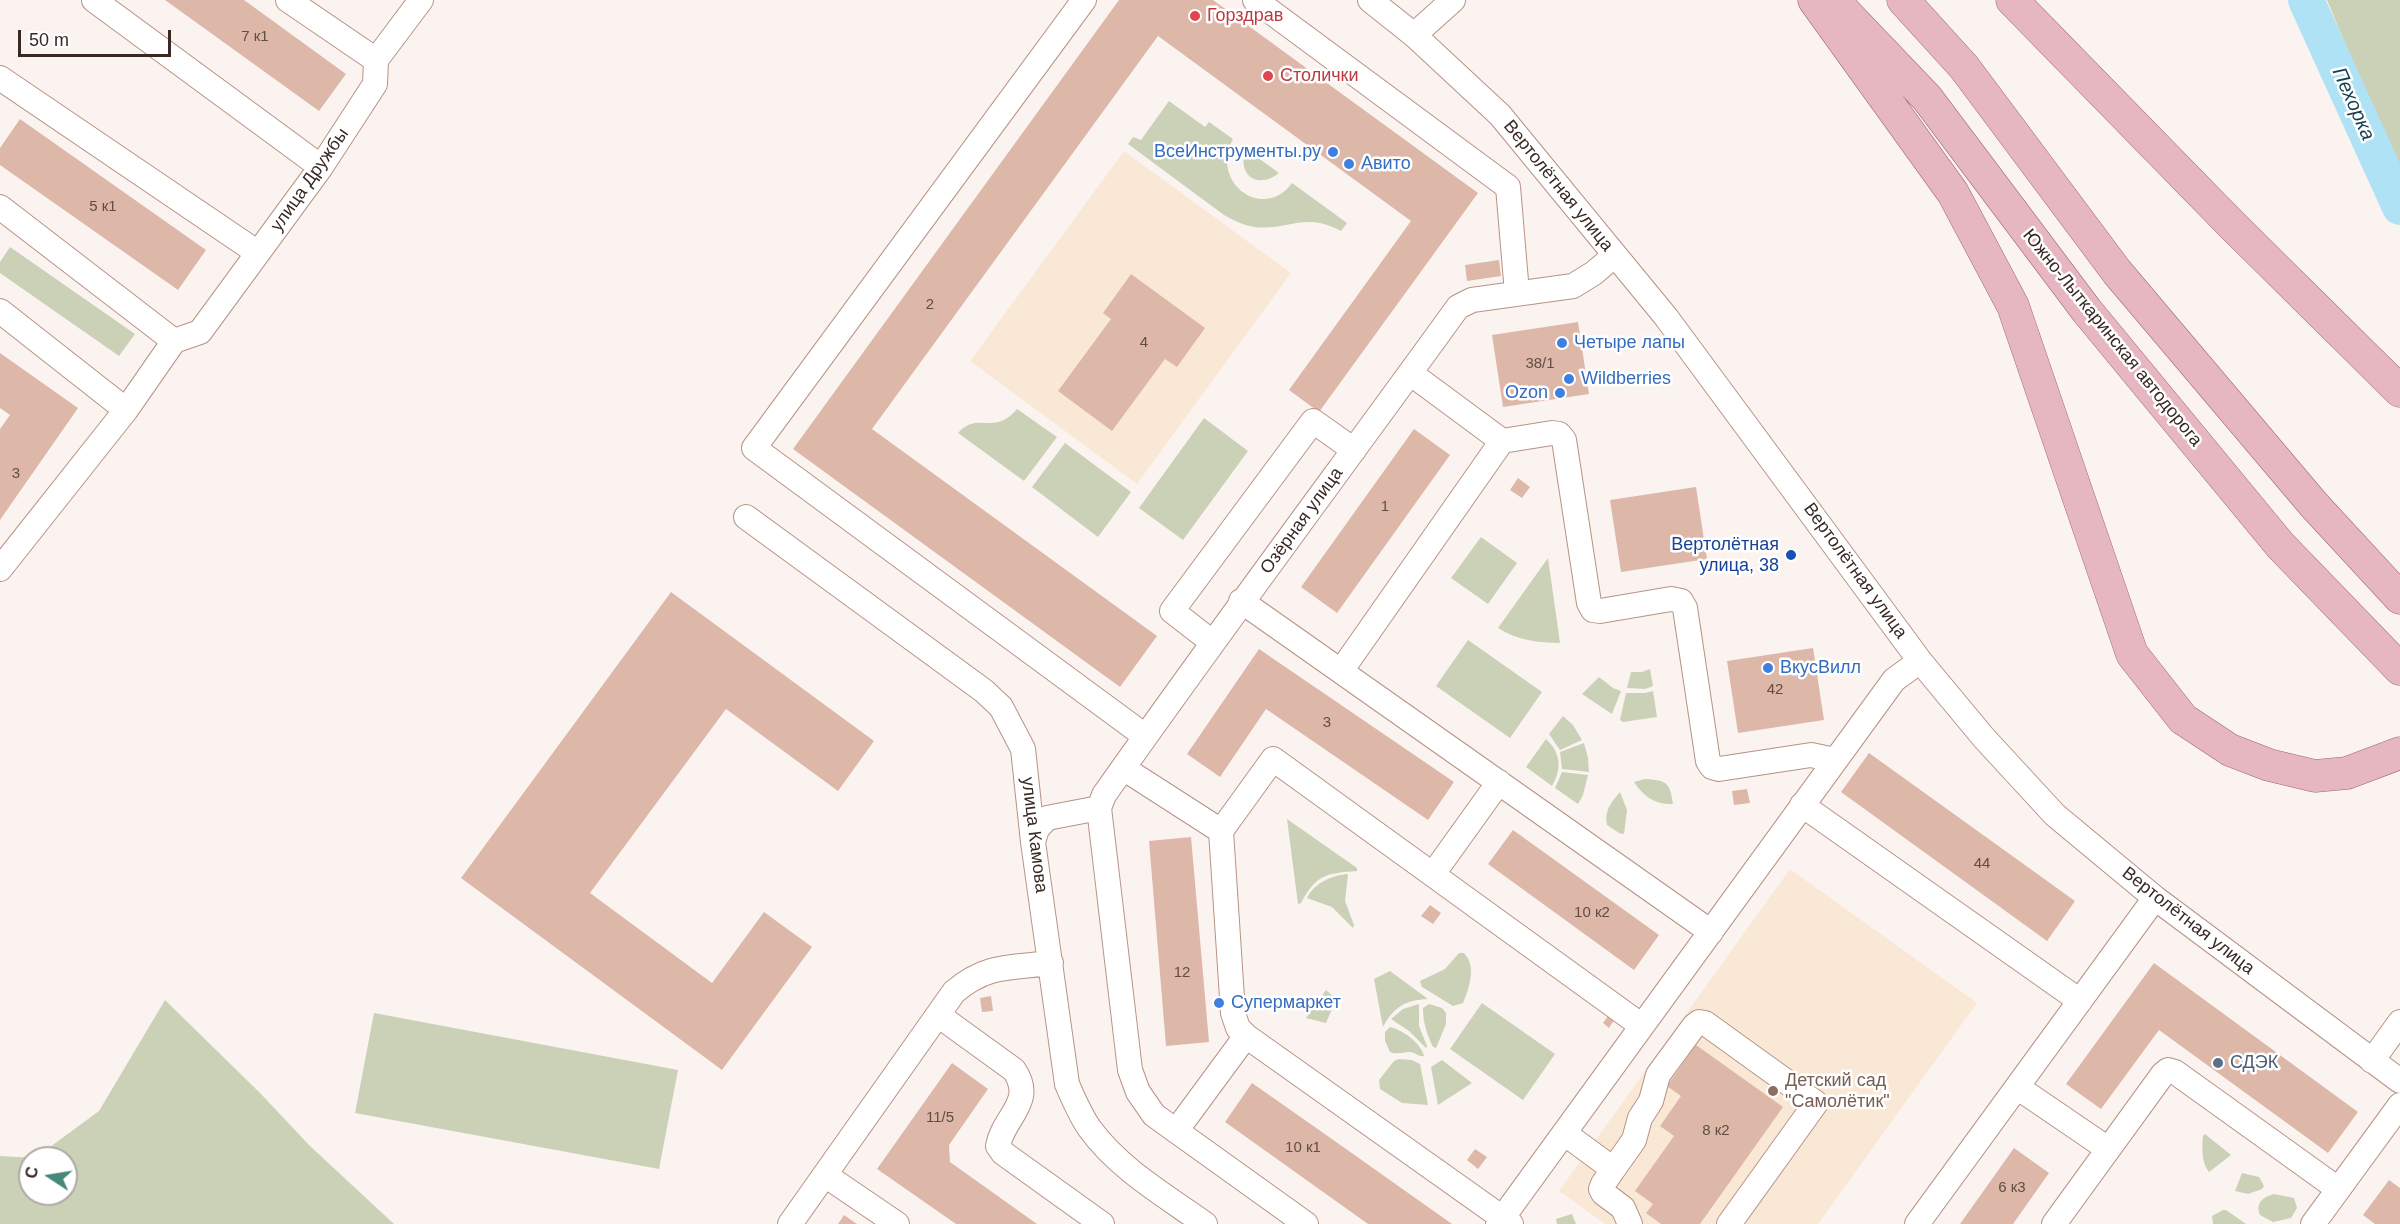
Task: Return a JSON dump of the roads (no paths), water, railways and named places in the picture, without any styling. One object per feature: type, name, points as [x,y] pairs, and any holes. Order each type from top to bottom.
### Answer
[{"type":"main road","points":[[1814,0],[1953,194],[2013,306],[2132,654],[2175,710],[2183,719],[2230,750],[2269,765],[2315,776],[2347,773],[2400,753]]},
{"type":"main road","name":"Южно-Лыткаринская автодорога","points":[[1833,0],[1927,98],[2086,311],[2280,545],[2400,669]]},
{"type":"main road","points":[[1903,0],[1964,67],[2117,272],[2314,505],[2400,598]]},
{"type":"main road","points":[[2012,0],[2224,217],[2400,391]]},
{"type":"street","points":[[94,0],[321,167]]},
{"type":"street","points":[[288,0],[376,60]]},
{"type":"street","name":"улица Дружбы","points":[[174,340],[200,332],[321,167],[375,84],[376,60],[421,0]]},
{"type":"street","points":[[1084,0],[754,448],[1145,736]]},
{"type":"street","points":[[1256,0],[1508,187],[1517,293]]},
{"type":"street","name":"Вертолётная улица","points":[[1370,0],[1414,35],[1500,115],[1673,326],[1920,661],[1984,738],[2055,815],[2155,898],[2400,1081]]},
{"type":"street","points":[[1414,35],[1453,0]]},
{"type":"street","points":[[0,78],[258,253]]},
{"type":"street","points":[[0,207],[174,340],[126,410],[0,569]]},
{"type":"street","name":"Озёрная улица","points":[[1100,808],[1104,795],[1241,601],[1274,560],[1458,307],[1472,300],[1573,286],[1594,273],[1615,255]]},
{"type":"street","points":[[0,311],[126,410]]},
{"type":"street","points":[[1410,373],[1502,441],[1552,433],[1559,434],[1564,440],[1589,603],[1593,610],[1600,611],[1671,599],[1681,601],[1685,608],[1708,762],[1712,767],[1719,769],[1811,755],[1835,760]]},
{"type":"street","points":[[1212,642],[1172,611],[1313,421],[1354,450]]},
{"type":"street","points":[[1341,671],[1502,441]]},
{"type":"street","name":"улица Камова","points":[[746,517],[984,691],[1001,707],[1023,749],[1033,842],[1067,1084],[1079,1111],[1092,1131],[1134,1173],[1205,1224]]},
{"type":"street","points":[[1241,601],[1711,932]]},
{"type":"street","points":[[1642,1026],[1273,759],[1221,831],[1233,1013],[1238,1028],[1504,1222],[1564,1133],[1711,932],[1835,760],[1894,680],[1920,661]]},
{"type":"street","points":[[1123,768],[1221,831]]},
{"type":"street","points":[[1432,874],[1499,782]]},
{"type":"street","points":[[1803,805],[2080,1000]]},
{"type":"street","points":[[1033,842],[1037,829],[1047,818],[1100,808],[1130,1070],[1138,1092],[1154,1114],[1306,1224]]},
{"type":"street","points":[[1917,1224],[2155,898]]},
{"type":"street","points":[[790,1224],[954,992],[970,978],[987,970],[1051,963]]},
{"type":"street","points":[[938,1015],[1014,1070],[1020,1080],[1022,1094],[1018,1108],[1000,1134],[998,1146],[1004,1153],[1102,1224]]},
{"type":"street","points":[[2372,1061],[2400,1022]]},
{"type":"street","points":[[1630,1224],[1623,1208],[1601,1189],[1634,1140],[1640,1118],[1652,1101],[1658,1075],[1694,1026],[1699,1023],[1705,1023],[1816,1102],[1729,1224]]},
{"type":"street","points":[[1176,1131],[1251,1039]]},
{"type":"street","points":[[2054,1224],[2168,1070],[2175,1072],[2338,1189]]},
{"type":"street","points":[[2017,1087],[2108,1149]]},
{"type":"street","points":[[2316,1223],[2400,1104]]},
{"type":"street","points":[[1564,1133],[1613,1169]]},
{"type":"street","points":[[825,1175],[897,1224]]},
{"type":"waterway","name":"Пехорка","points":[[2306,0],[2400,207]]},
{"type":"place","name":"Горздрав","points":[[1195,16]]},
{"type":"place","name":"Столички","points":[[1268,76]]},
{"type":"place","name":"ВсеИнструменты.ру","points":[[1333,152]]},
{"type":"place","name":"Авито","points":[[1349,164]]},
{"type":"place","name":"Четыре лапы","points":[[1562,343]]},
{"type":"place","name":"Wildberries","points":[[1569,379]]},
{"type":"place","name":"Ozon","points":[[1560,393]]},
{"type":"place","name":"Вертолётная улица, 38","points":[[1791,555]]},
{"type":"place","name":"ВкусВилл","points":[[1768,668]]},
{"type":"place","name":"Супермаркет","points":[[1219,1003]]},
{"type":"place","name":"СДЭК","points":[[2218,1063]]},
{"type":"place","name":"Детский сад \"Самолётик\"","points":[[1773,1091]]}]
